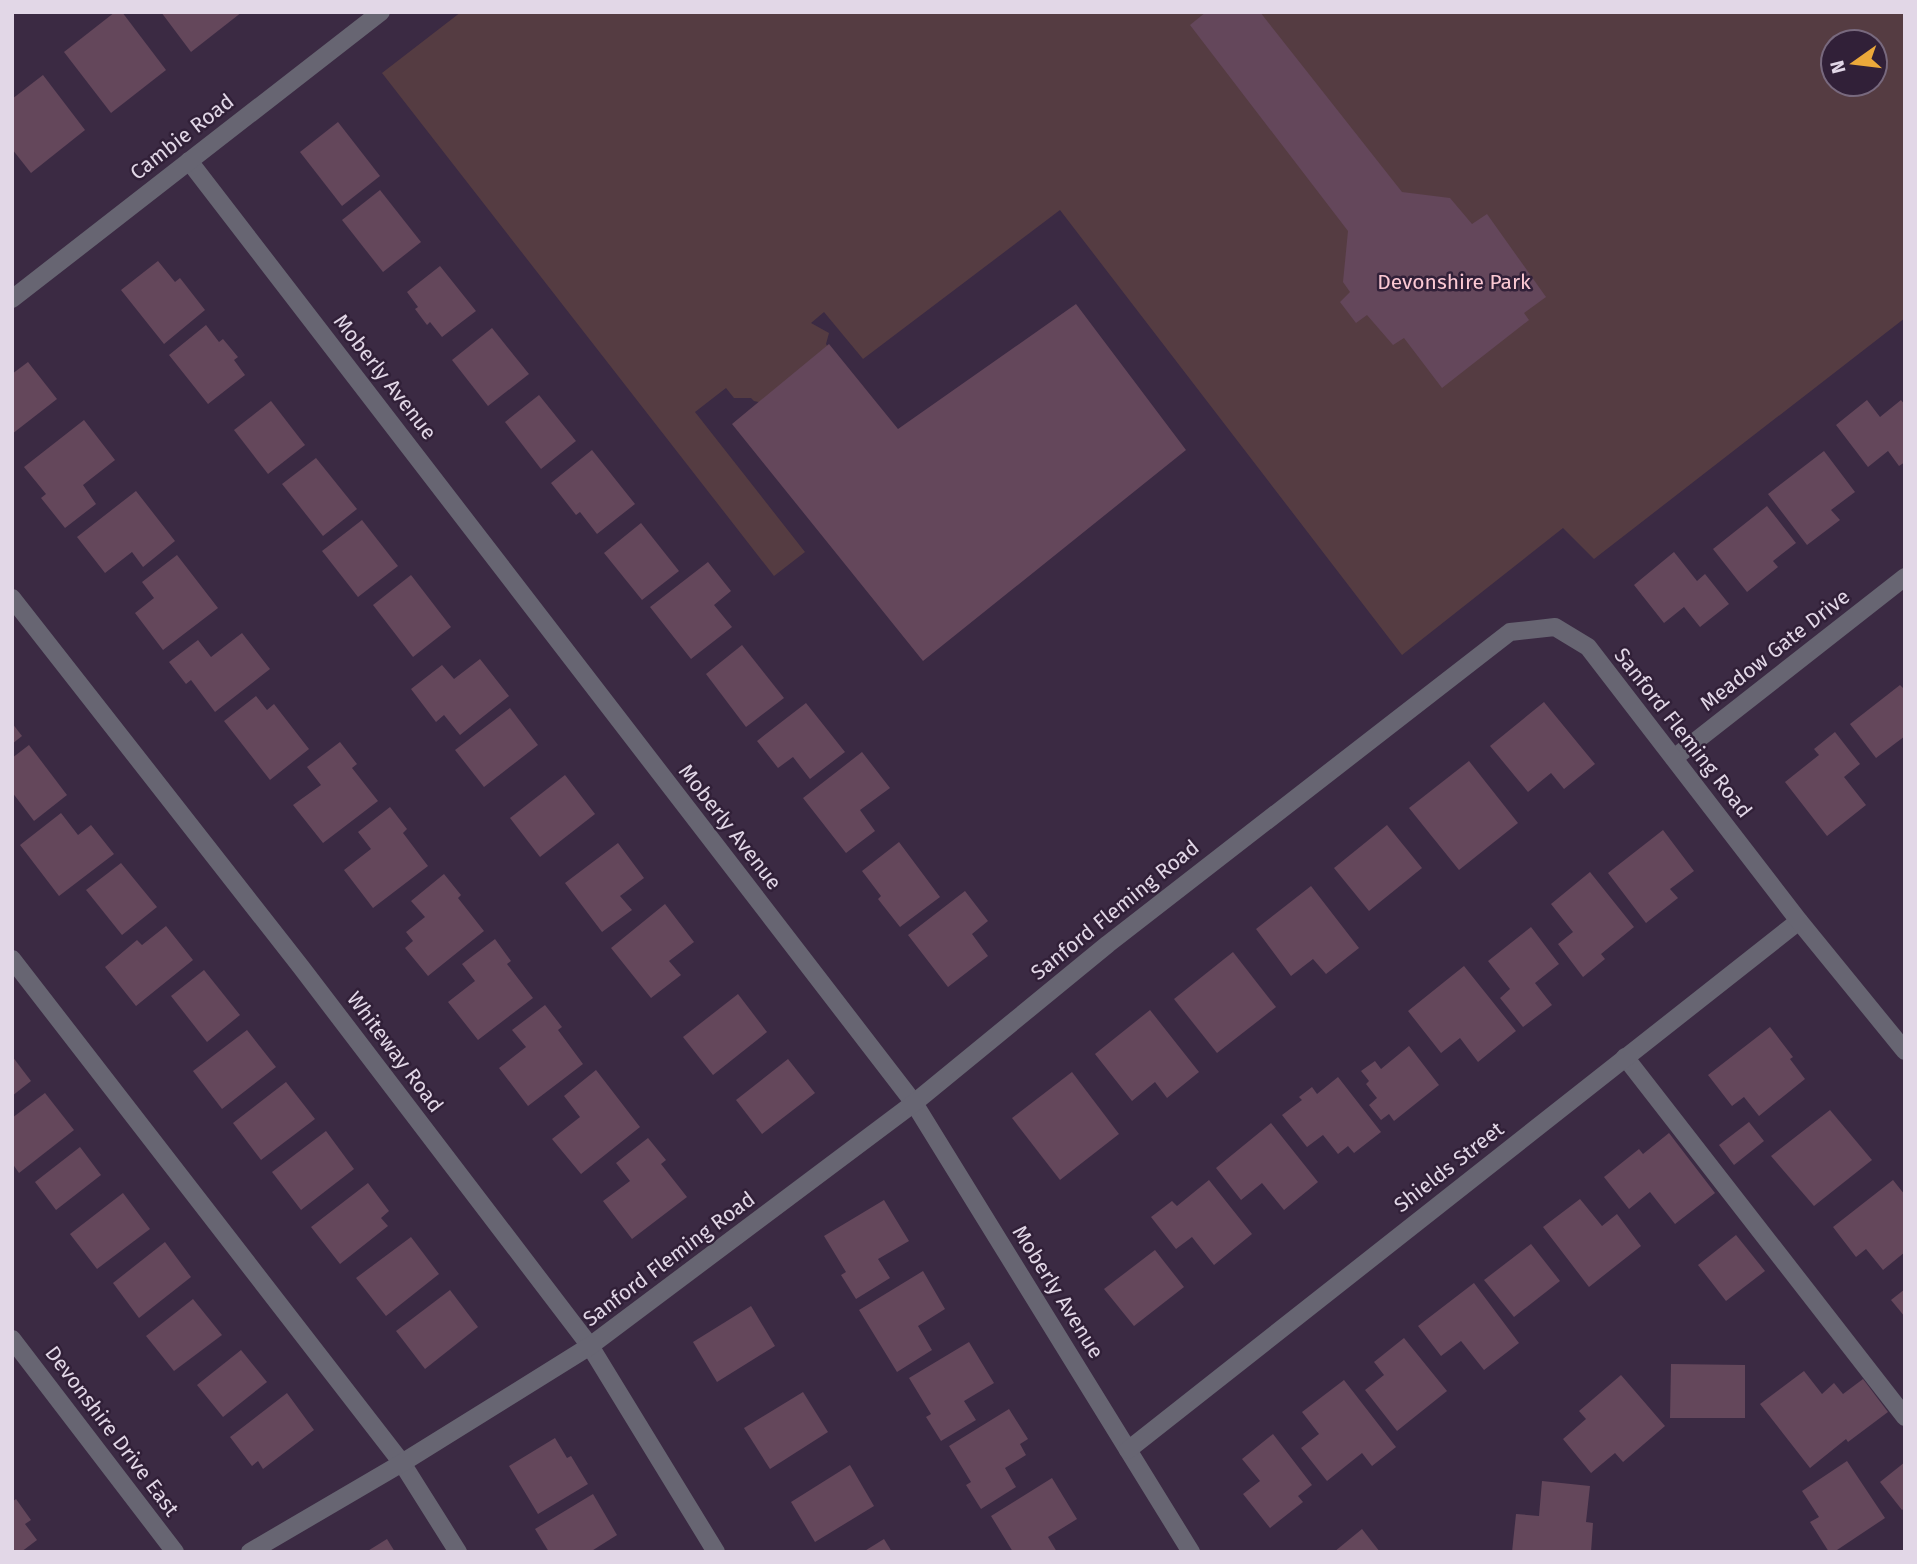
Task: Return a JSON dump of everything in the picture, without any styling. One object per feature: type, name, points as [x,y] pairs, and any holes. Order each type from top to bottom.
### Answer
[{"type":"street","name":"Cambie Road","points":[[12,299],[381,12]]},
{"type":"street","name":"Moberly Avenue","points":[[189,161],[914,1103],[1191,1552]]},
{"type":"street","name":"Meadow Gate Drive","points":[[1674,758],[1905,577]]},
{"type":"street","name":"Whiteway Road","points":[[12,598],[301,967],[590,1346],[716,1552]]},
{"type":"street","name":"Sanford Fleming Road","points":[[250,1552],[590,1346],[914,1103],[1118,935],[1510,632],[1555,626],[1588,647],[1799,921],[1905,1051]]},
{"type":"street","name":"Shields Street","points":[[1128,1450],[1799,921]]},
{"type":"street","points":[[12,959],[402,1462],[458,1552]]},
{"type":"street","points":[[1625,1057],[1905,1417]]},
{"type":"street","name":"Devonshire Drive East","points":[[16,1351],[175,1552]]},
{"type":"green space","name":"Devonshire Park","points":[[461,12],[1905,12],[1905,318],[1594,559],[1563,528],[1402,655],[1060,210],[863,359],[824,312],[811,323],[829,333],[826,344],[833,355],[763,403],[751,398],[734,398],[726,388],[695,412],[805,552],[774,576],[382,73]]},
{"type":"building","points":[[115,12],[122,12],[166,70],[111,113],[64,52]]},
{"type":"building","points":[[161,12],[242,12],[191,52]]},
{"type":"building","points":[[1206,12],[1260,12],[1402,192],[1450,198],[1472,224],[1487,214],[1546,297],[1524,313],[1529,320],[1442,388],[1404,338],[1393,345],[1367,315],[1356,323],[1340,302],[1350,292],[1343,282],[1348,231],[1190,25]]},
{"type":"building","points":[[43,75],[85,130],[31,173],[12,149],[12,99]]},
{"type":"building","points":[[338,122],[380,176],[342,206],[300,152]]},
{"type":"building","points":[[380,190],[421,242],[383,272],[342,220]]},
{"type":"building","points":[[158,261],[175,282],[180,278],[205,310],[164,344],[121,290]]},
{"type":"building","points":[[440,266],[476,311],[442,337],[430,322],[427,325],[407,292]]},
{"type":"building","points":[[1076,304],[1186,450],[923,661],[732,424],[829,344],[898,429]]},
{"type":"building","points":[[206,325],[219,342],[223,339],[238,357],[234,360],[245,375],[208,404],[169,355]]},
{"type":"building","points":[[492,328],[529,374],[488,406],[452,360]]},
{"type":"building","points":[[28,362],[57,399],[12,434],[12,374]]},
{"type":"building","points":[[539,395],[576,441],[541,469],[505,422]]},
{"type":"building","points":[[1867,400],[1880,417],[1901,400],[1905,405],[1905,462],[1899,466],[1888,451],[1868,467],[1836,425]]},
{"type":"building","points":[[271,401],[305,445],[268,474],[234,430]]},
{"type":"building","points":[[84,420],[115,460],[83,485],[96,504],[65,528],[41,498],[46,494],[24,467]]},
{"type":"building","points":[[592,450],[635,504],[597,534],[580,512],[576,515],[551,483]]},
{"type":"building","points":[[1824,451],[1855,492],[1831,510],[1840,520],[1807,545],[1768,494]]},
{"type":"building","points":[[316,458],[357,509],[323,536],[282,484]]},
{"type":"building","points":[[136,491],[175,541],[143,567],[132,552],[105,573],[77,537]]},
{"type":"building","points":[[1767,506],[1796,543],[1773,561],[1778,567],[1747,592],[1713,549]]},
{"type":"building","points":[[362,520],[398,566],[358,597],[322,551]]},
{"type":"building","points":[[641,523],[679,571],[642,600],[604,553]]},
{"type":"building","points":[[1674,552],[1697,581],[1705,574],[1729,604],[1700,627],[1684,607],[1664,623],[1634,585]]},
{"type":"building","points":[[177,555],[218,608],[163,650],[135,613],[154,598],[142,582]]},
{"type":"building","points":[[708,562],[731,591],[714,605],[732,627],[691,659],[650,607]]},
{"type":"building","points":[[411,575],[451,627],[413,657],[373,605]]},
{"type":"building","points":[[242,633],[270,669],[215,712],[191,680],[186,684],[169,662],[198,640],[211,657]]},
{"type":"building","points":[[742,645],[784,698],[746,727],[706,674]]},
{"type":"building","points":[[480,659],[509,696],[460,735],[444,715],[436,722],[411,689],[442,665],[454,679]]},
{"type":"building","points":[[1900,685],[1905,690],[1905,736],[1876,758],[1850,724]]},
{"type":"building","points":[[256,696],[267,710],[274,704],[309,749],[270,780],[224,721]]},
{"type":"building","points":[[1544,702],[1595,764],[1564,789],[1551,773],[1528,792],[1490,746]]},
{"type":"building","points":[[806,703],[845,752],[810,779],[793,757],[778,768],[757,741]]},
{"type":"building","points":[[510,708],[538,745],[484,787],[455,750]]},
{"type":"building","points":[[12,723],[22,736],[12,744]]},
{"type":"building","points":[[1835,732],[1860,764],[1844,777],[1866,805],[1827,836],[1785,782],[1819,755],[1814,749]]},
{"type":"building","points":[[340,742],[357,764],[352,768],[378,801],[323,843],[293,805],[321,785],[307,767]]},
{"type":"building","points":[[29,745],[67,795],[34,821],[12,792],[12,758]]},
{"type":"building","points":[[862,752],[890,788],[860,810],[875,831],[846,853],[803,798]]},
{"type":"building","points":[[1469,761],[1518,823],[1459,870],[1409,808]]},
{"type":"building","points":[[565,775],[595,814],[540,857],[510,818]]},
{"type":"building","points":[[390,807],[407,829],[403,833],[428,866],[373,908],[344,870],[371,849],[358,832]]},
{"type":"building","points":[[61,813],[78,835],[91,825],[114,854],[59,896],[20,845]]},
{"type":"building","points":[[1387,825],[1422,868],[1369,911],[1334,868]]},
{"type":"building","points":[[1663,830],[1694,871],[1670,889],[1678,898],[1646,923],[1608,873]]},
{"type":"building","points":[[899,842],[940,897],[900,927],[878,899],[881,896],[862,871]]},
{"type":"building","points":[[618,843],[644,878],[620,896],[632,910],[602,932],[565,883]]},
{"type":"building","points":[[121,863],[157,907],[122,935],[86,890]]},
{"type":"building","points":[[1590,872],[1634,927],[1601,954],[1605,959],[1583,977],[1558,944],[1573,932],[1551,904]]},
{"type":"building","points":[[444,874],[461,895],[458,898],[484,931],[428,976],[405,948],[413,941],[406,932],[425,917],[411,901]]},
{"type":"building","points":[[1311,886],[1359,948],[1326,974],[1313,959],[1291,976],[1256,929]]},
{"type":"building","points":[[965,891],[988,921],[972,934],[988,956],[948,987],[908,935]]},
{"type":"building","points":[[665,904],[694,942],[669,961],[681,975],[651,998],[611,948]]},
{"type":"building","points":[[166,926],[193,960],[136,1006],[105,967],[137,940],[142,945]]},
{"type":"building","points":[[1531,927],[1559,964],[1535,983],[1552,1005],[1523,1027],[1500,998],[1510,989],[1488,961]]},
{"type":"building","points":[[495,939],[511,961],[507,964],[533,998],[478,1040],[448,1002],[475,981],[462,964]]},
{"type":"building","points":[[1233,952],[1276,1007],[1217,1053],[1174,999]]},
{"type":"building","points":[[1464,966],[1516,1031],[1478,1062],[1460,1038],[1441,1053],[1408,1011]]},
{"type":"building","points":[[204,970],[240,1015],[207,1042],[171,996]]},
{"type":"building","points":[[738,994],[767,1032],[713,1075],[683,1037]]},
{"type":"building","points":[[545,1005],[562,1027],[558,1030],[583,1064],[528,1106],[499,1068],[526,1047],[512,1030]]},
{"type":"building","points":[[1150,1010],[1199,1072],[1167,1098],[1155,1082],[1132,1101],[1095,1054]]},
{"type":"building","points":[[1770,1027],[1793,1057],[1790,1059],[1805,1079],[1759,1116],[1744,1097],[1732,1106],[1708,1075]]},
{"type":"building","points":[[247,1030],[276,1067],[222,1109],[193,1071]]},
{"type":"building","points":[[1409,1046],[1439,1085],[1394,1121],[1389,1114],[1381,1120],[1369,1105],[1377,1098],[1366,1084],[1369,1081],[1361,1071],[1375,1061],[1381,1069]]},
{"type":"building","points":[[12,1056],[31,1081],[12,1096]]},
{"type":"building","points":[[788,1059],[815,1093],[762,1134],[736,1100]]},
{"type":"building","points":[[596,1070],[640,1127],[581,1174],[552,1139],[580,1117],[564,1096]]},
{"type":"building","points":[[1072,1072],[1119,1134],[1060,1180],[1012,1118]]},
{"type":"building","points":[[1338,1077],[1381,1132],[1354,1153],[1348,1146],[1338,1154],[1323,1135],[1307,1147],[1282,1115],[1302,1100],[1299,1097],[1312,1087],[1317,1094]]},
{"type":"building","points":[[286,1082],[315,1119],[261,1160],[233,1123]]},
{"type":"building","points":[[45,1093],[74,1130],[19,1173],[12,1163],[12,1118]]},
{"type":"building","points":[[1830,1110],[1872,1160],[1814,1206],[1771,1156]]},
{"type":"building","points":[[1749,1122],[1764,1141],[1734,1165],[1719,1145]]},
{"type":"building","points":[[1271,1123],[1318,1182],[1284,1210],[1262,1183],[1241,1200],[1216,1168]]},
{"type":"building","points":[[326,1131],[354,1169],[301,1210],[272,1172]]},
{"type":"building","points":[[1669,1133],[1715,1193],[1675,1224],[1650,1192],[1629,1209],[1604,1177],[1639,1149],[1643,1154]]},
{"type":"building","points":[[648,1138],[666,1160],[661,1164],[687,1197],[632,1239],[603,1201],[630,1181],[616,1163]]},
{"type":"building","points":[[80,1147],[101,1175],[56,1210],[35,1182]]},
{"type":"building","points":[[1209,1180],[1252,1234],[1214,1265],[1192,1237],[1176,1249],[1151,1217],[1172,1201],[1177,1206]]},
{"type":"building","points":[[1893,1180],[1905,1195],[1905,1252],[1883,1270],[1866,1249],[1856,1257],[1833,1227]]},
{"type":"building","points":[[368,1183],[389,1211],[381,1218],[388,1226],[340,1264],[311,1227]]},
{"type":"building","points":[[123,1193],[150,1229],[97,1269],[70,1234]]},
{"type":"building","points":[[1580,1199],[1602,1226],[1617,1214],[1641,1246],[1589,1287],[1543,1227]]},
{"type":"building","points":[[884,1200],[909,1241],[878,1259],[890,1278],[856,1299],[841,1275],[846,1272],[824,1236]]},
{"type":"building","points":[[1736,1235],[1765,1271],[1726,1301],[1698,1265]]},
{"type":"building","points":[[411,1237],[439,1274],[386,1316],[356,1278]]},
{"type":"building","points":[[165,1242],[191,1277],[139,1318],[113,1283]]},
{"type":"building","points":[[1531,1244],[1560,1281],[1514,1317],[1484,1280]]},
{"type":"building","points":[[1155,1250],[1184,1287],[1134,1326],[1104,1289]]},
{"type":"building","points":[[923,1271],[945,1309],[918,1326],[932,1350],[897,1372],[859,1310]]},
{"type":"building","points":[[1474,1283],[1519,1343],[1484,1370],[1461,1341],[1441,1356],[1418,1326]]},
{"type":"building","points":[[1905,1289],[1905,1317],[1891,1300]]},
{"type":"building","points":[[450,1290],[478,1327],[425,1369],[396,1331]]},
{"type":"building","points":[[193,1299],[222,1335],[174,1371],[146,1336]]},
{"type":"building","points":[[751,1306],[775,1346],[717,1382],[693,1342]]},
{"type":"building","points":[[1404,1338],[1447,1391],[1397,1431],[1365,1390],[1384,1375],[1374,1362]]},
{"type":"building","points":[[969,1342],[994,1383],[964,1401],[976,1420],[941,1441],[926,1417],[931,1414],[909,1378]]},
{"type":"building","points":[[241,1350],[267,1382],[223,1417],[197,1385]]},
{"type":"building","points":[[1671,1364],[1745,1365],[1745,1418],[1670,1418]]},
{"type":"building","points":[[1804,1371],[1822,1394],[1834,1383],[1843,1394],[1863,1379],[1888,1412],[1848,1442],[1846,1439],[1810,1468],[1760,1404]]},
{"type":"building","points":[[1621,1375],[1665,1426],[1623,1462],[1615,1453],[1591,1473],[1563,1439],[1586,1419],[1579,1411]]},
{"type":"building","points":[[1344,1380],[1396,1447],[1372,1466],[1362,1453],[1327,1481],[1301,1448],[1319,1434],[1302,1412]]},
{"type":"building","points":[[803,1392],[828,1432],[770,1469],[744,1428]]},
{"type":"building","points":[[287,1393],[314,1430],[263,1469],[258,1461],[252,1466],[230,1437]]},
{"type":"building","points":[[1009,1409],[1028,1439],[1020,1444],[1026,1455],[1005,1468],[1016,1487],[981,1509],[966,1485],[971,1482],[949,1446]]},
{"type":"building","points":[[1273,1434],[1312,1485],[1298,1496],[1303,1502],[1270,1528],[1243,1494],[1260,1481],[1242,1459]]},
{"type":"building","points":[[555,1438],[567,1458],[571,1456],[588,1484],[538,1514],[509,1466]]},
{"type":"building","points":[[1847,1461],[1885,1518],[1834,1552],[1829,1552],[1810,1522],[1819,1517],[1802,1491]]},
{"type":"building","points":[[1905,1462],[1905,1508],[1902,1510],[1880,1482]]},
{"type":"building","points":[[850,1465],[874,1506],[815,1542],[791,1502]]},
{"type":"building","points":[[1052,1478],[1077,1519],[1048,1537],[1057,1552],[1013,1552],[991,1516]]},
{"type":"building","points":[[1542,1481],[1590,1486],[1586,1522],[1593,1523],[1591,1552],[1512,1552],[1516,1514],[1539,1516]]},
{"type":"building","points":[[593,1494],[617,1535],[590,1552],[549,1552],[535,1529]]},
{"type":"building","points":[[16,1499],[31,1520],[25,1524],[37,1540],[21,1552],[12,1552],[12,1502]]},
{"type":"building","points":[[1362,1529],[1380,1552],[1334,1552]]},
{"type":"building","points":[[387,1539],[395,1552],[366,1552]]},
{"type":"building","points":[[884,1539],[892,1552],[863,1552]]}]
